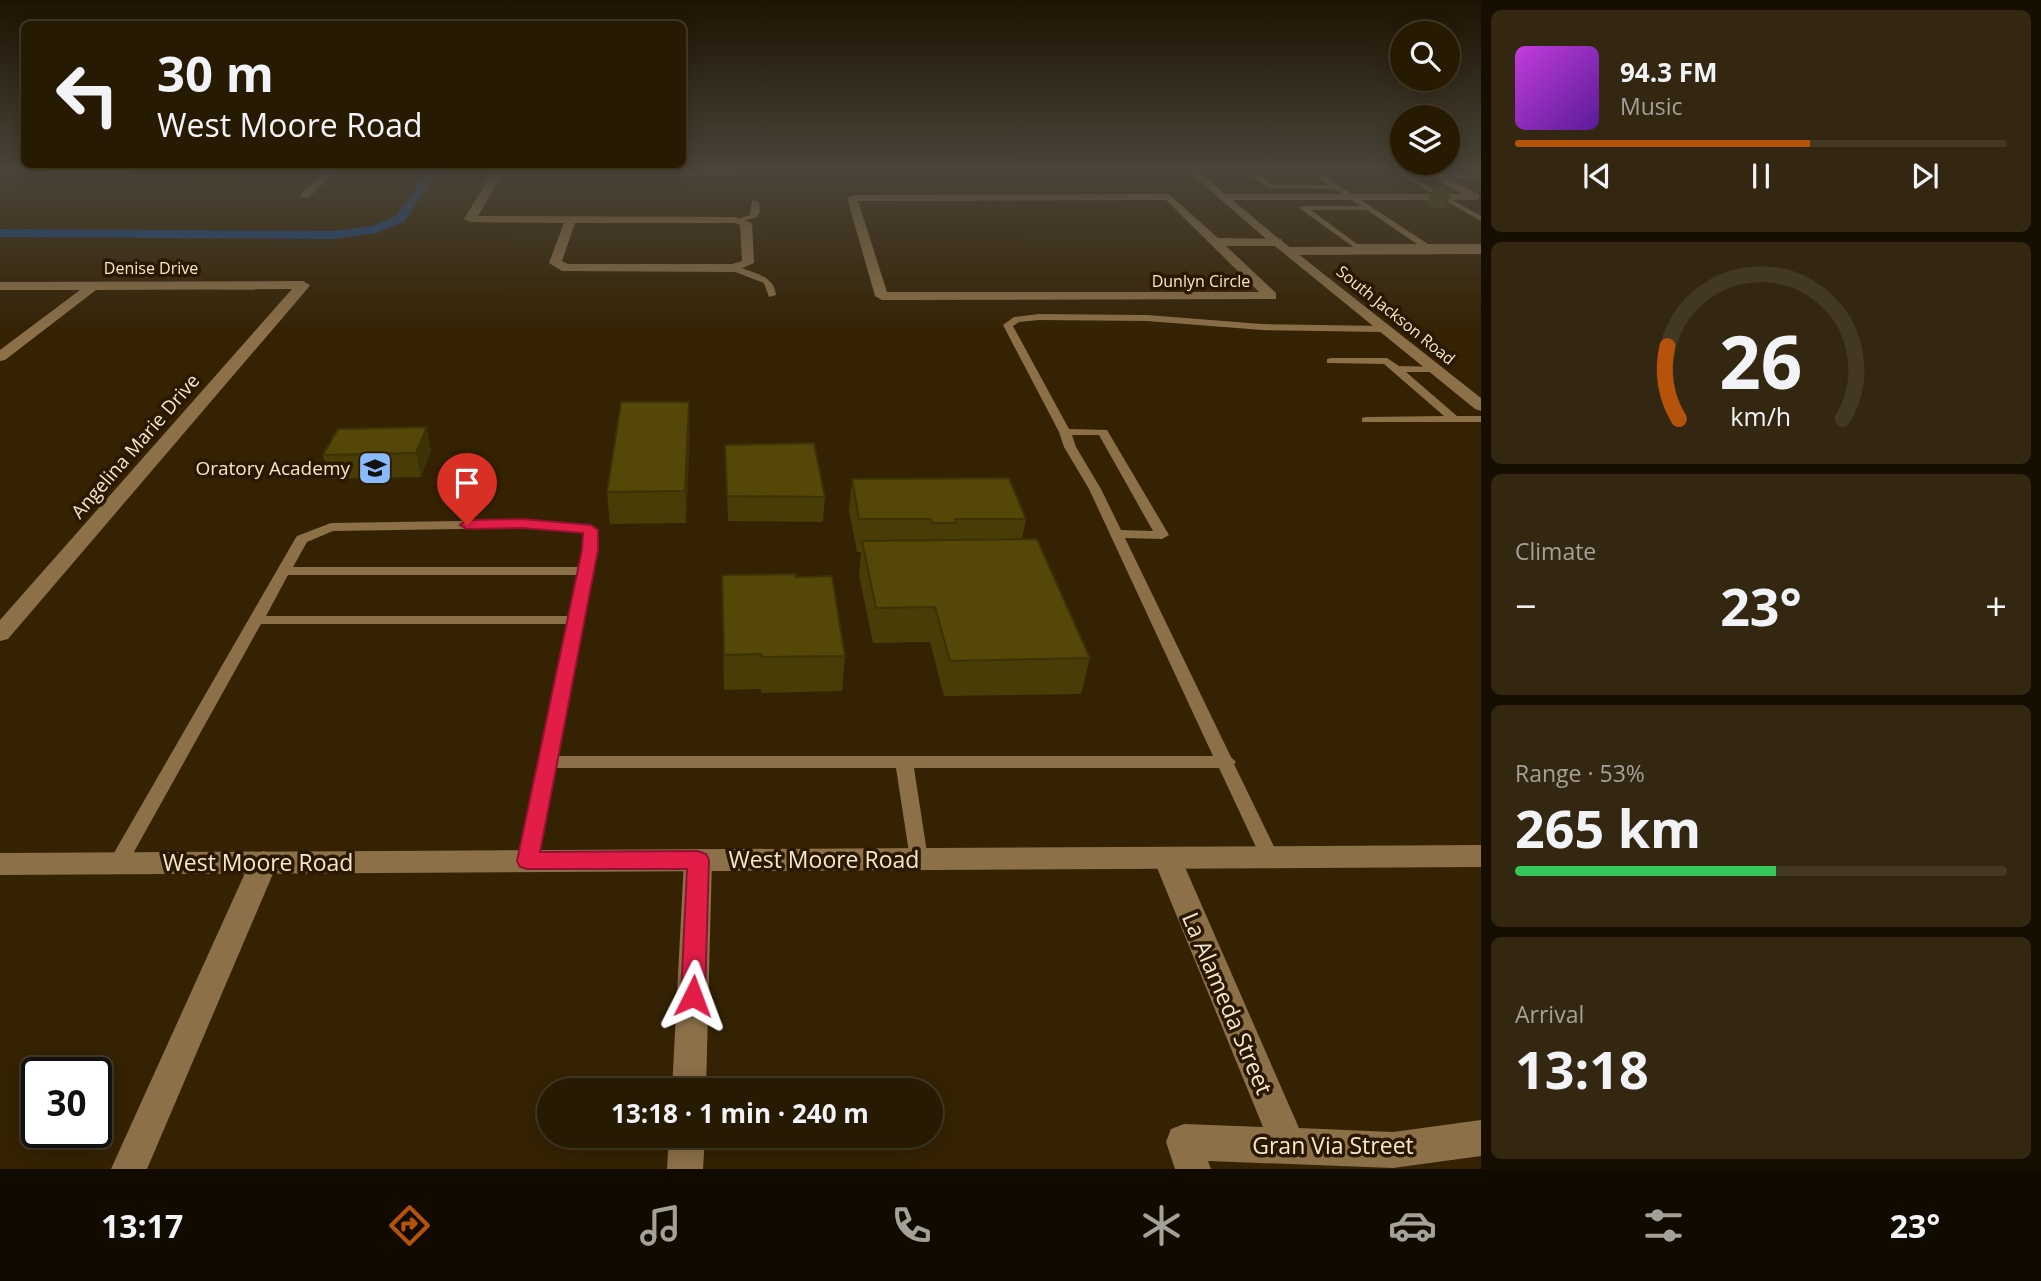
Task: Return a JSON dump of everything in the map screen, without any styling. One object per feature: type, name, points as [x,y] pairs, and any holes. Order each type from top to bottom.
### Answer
[{"type":"street","points":[[569,225],[555,263],[558,266],[733,268],[748,262],[746,225]]},
{"type":"street","name":"Dunlyn Circle","points":[[860,225],[882,296],[1271,296],[1198,225]]},
{"type":"street","name":"South Jackson Road","points":[[1256,225],[1481,406]]},
{"type":"street","points":[[1213,239],[1273,239]]},
{"type":"street","points":[[1289,251],[1481,248]]},
{"type":"street","points":[[0,357],[94,285]]},
{"type":"street","name":"Denise Drive","points":[[0,286],[303,285]]},
{"type":"street","name":"Angelina Marie Drive","points":[[0,634],[303,285]]},
{"type":"street","name":"West Moore Road","points":[[0,864],[1481,856]]},
{"type":"street","name":"La Alameda Street","points":[[1167,858],[1289,1147]]},
{"type":"street","points":[[689,1078],[698,860]]},
{"type":"street","points":[[129,1169],[264,862]]},
{"type":"street","name":"Gran Via Street","points":[[1189,1155],[1289,1147],[1393,1150],[1481,1138]]},
{"type":"street","points":[[685,1169],[686,1148]]},
{"type":"lane","points":[[1326,225],[1355,246],[1481,248]]},
{"type":"lane","points":[[1394,225],[1426,246]]},
{"type":"lane","points":[[733,268],[767,281],[772,295]]},
{"type":"lane","points":[[1270,858],[1227,762],[1094,489],[1008,325],[1017,319],[1147,318],[1262,327],[1385,329]]},
{"type":"lane","points":[[1331,361],[1387,361],[1455,420]]},
{"type":"lane","points":[[1397,369],[1435,369]]},
{"type":"lane","points":[[1366,420],[1481,419]]},
{"type":"lane","points":[[1065,432],[1104,432],[1162,535],[1116,534]]},
{"type":"lane","points":[[118,863],[302,539],[331,527],[522,524],[591,530],[586,571],[527,861]]},
{"type":"lane","points":[[284,570],[586,571]]},
{"type":"lane","points":[[256,620],[576,620]]},
{"type":"lane","points":[[547,762],[1227,762]]},
{"type":"lane","points":[[904,762],[919,859]]},
{"type":"building","points":[[621,402],[689,402],[685,491],[607,492]]},
{"type":"building","points":[[427,427],[416,453],[323,455],[338,429]]},
{"type":"building","points":[[814,443],[825,497],[727,496],[725,445]]},
{"type":"building","points":[[1009,478],[1026,519],[955,519],[956,523],[932,523],[930,519],[859,519],[852,479]]},
{"type":"building","points":[[1037,539],[1090,658],[950,661],[935,607],[876,608],[862,541]]},
{"type":"building","points":[[796,574],[796,577],[832,576],[845,656],[724,655],[722,575]]},
{"type":"waterway","points":[[0,233],[333,235],[376,229],[387,225]]},
{"type":"place","name":"Oratory Academy","points":[[375,468]]},
{"type":"route","points":[[467,525],[522,524],[591,530],[590,550],[527,861],[698,860],[693,996]]}]
